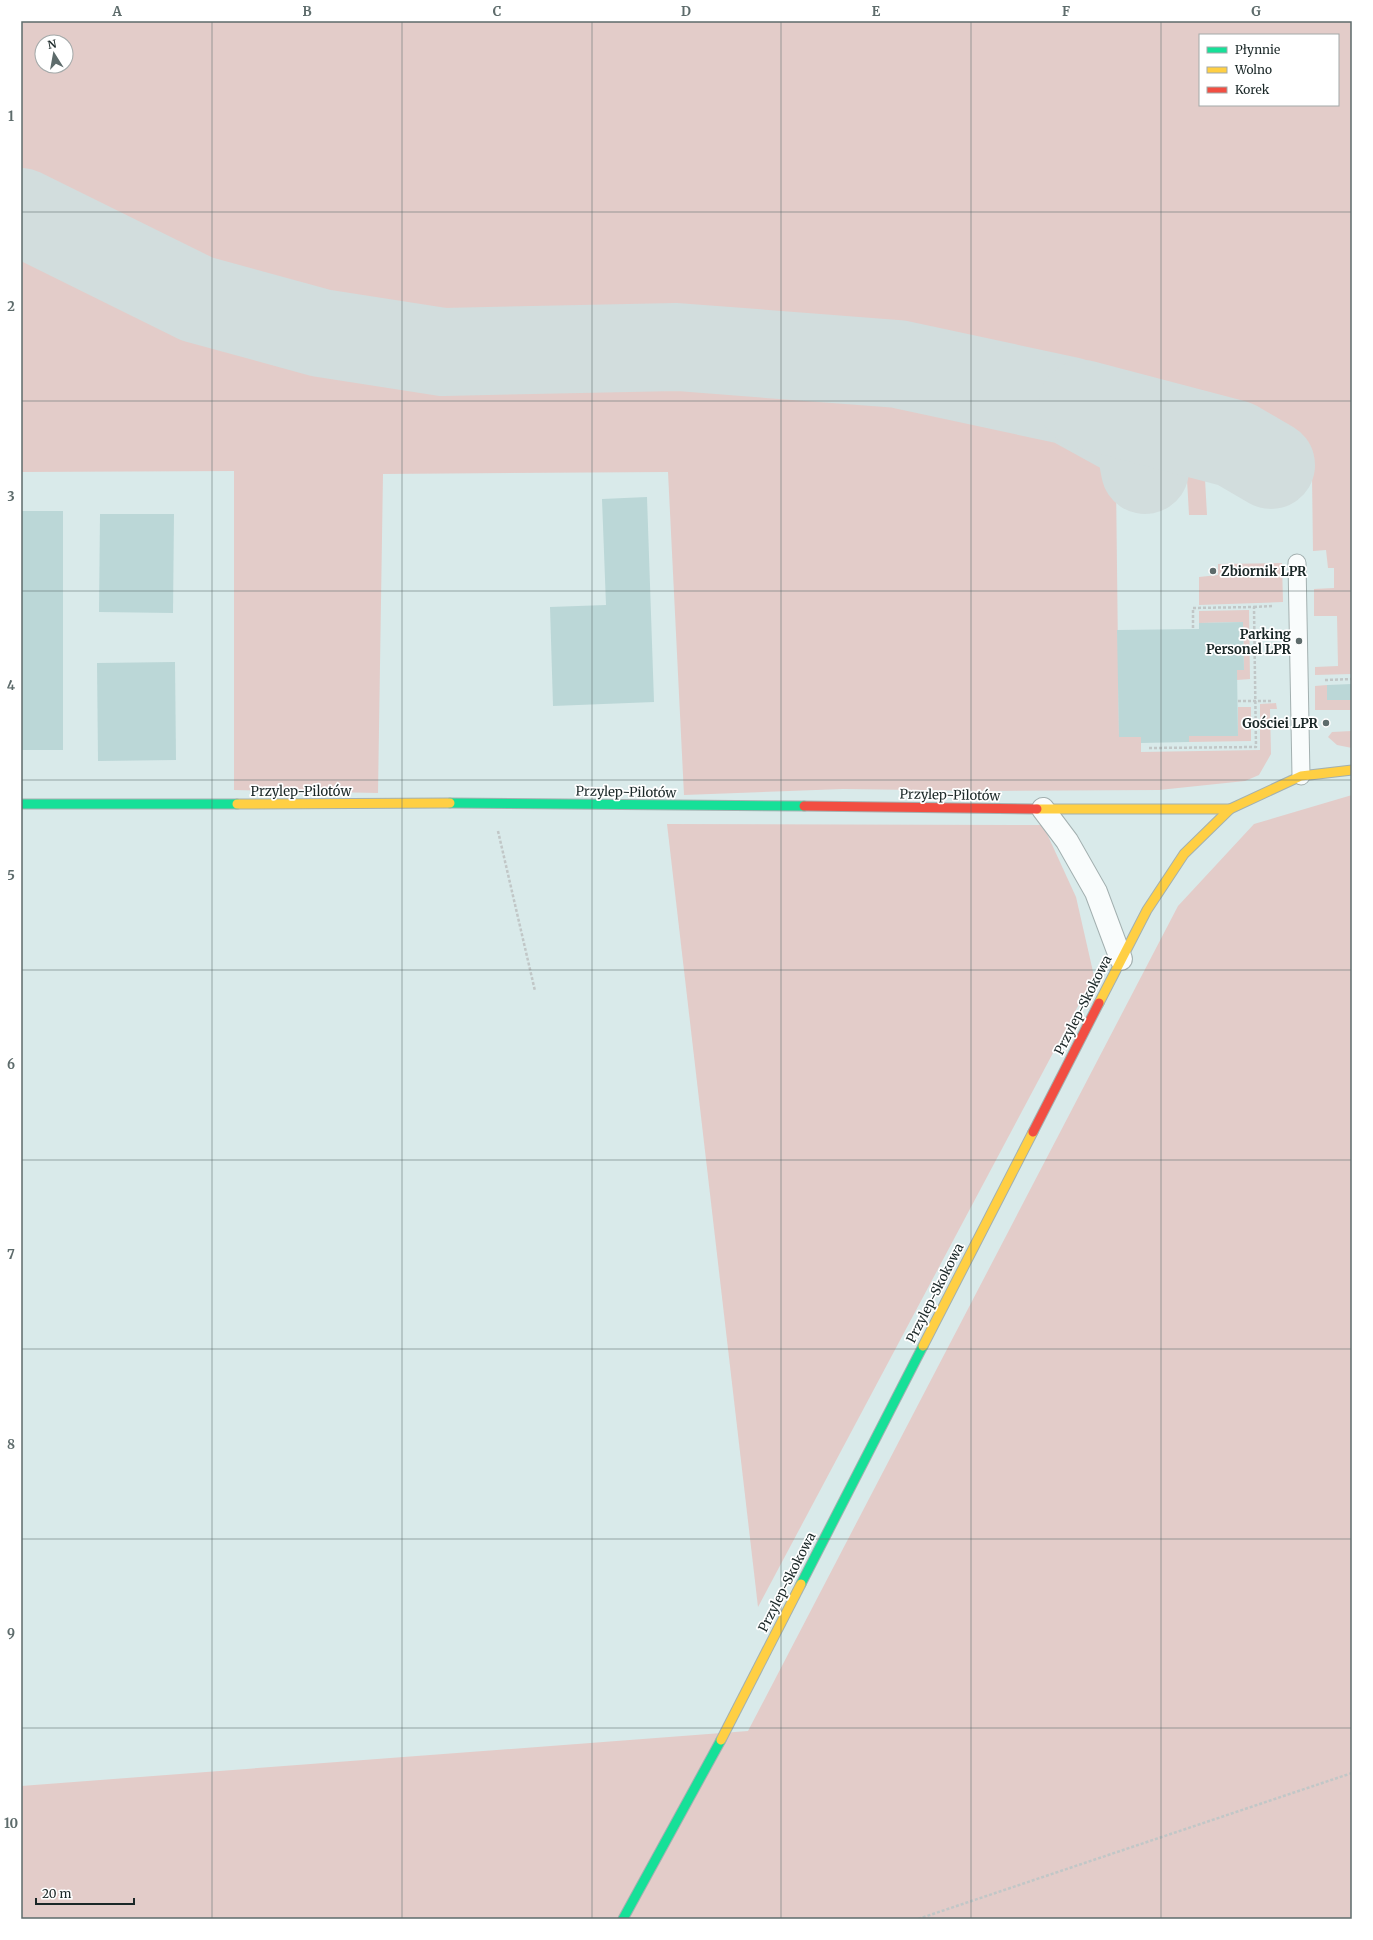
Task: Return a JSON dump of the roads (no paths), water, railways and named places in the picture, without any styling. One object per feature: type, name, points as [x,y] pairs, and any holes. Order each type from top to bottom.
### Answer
[{"type":"street","name":"Przylep-Skokowa","points":[[623,1919],[717,1748],[1147,910],[1184,854],[1230,809],[1301,776],[1352,770]]},
{"type":"street","name":"Przylep-Pilotów","points":[[21,804],[491,803],[1043,809],[1230,809]]},
{"type":"street","points":[[1043,809],[1067,841],[1096,892],[1121,959]]},
{"type":"lane","points":[[1297,563],[1301,776]]},
{"type":"place","name":"Zbiornik LPR","points":[[1213,571]]},
{"type":"place","name":"Parking Personel LPR","points":[[1299,641]]},
{"type":"place","name":"Gościei LPR","points":[[1326,723]]}]
